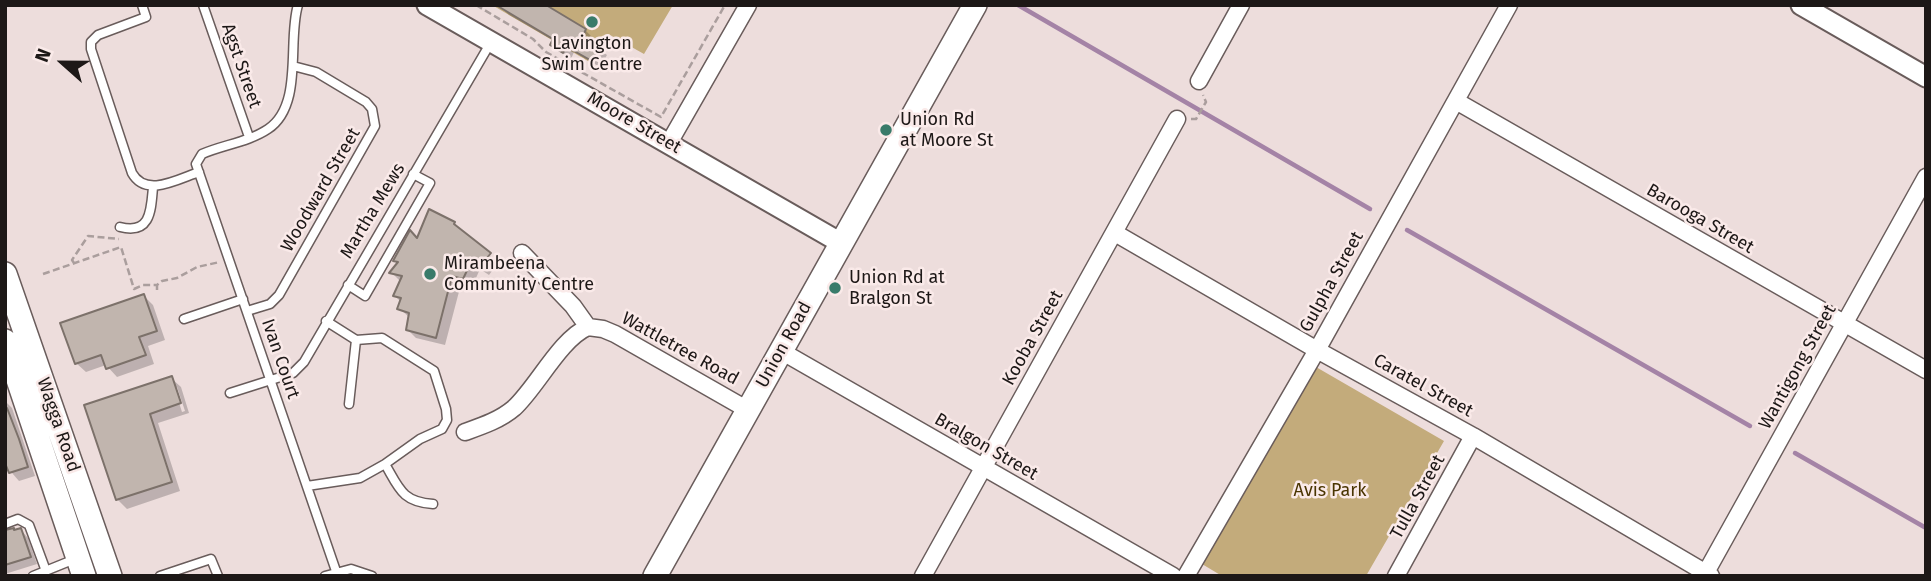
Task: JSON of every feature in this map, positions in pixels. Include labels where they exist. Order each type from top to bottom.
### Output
[{"type":"main road","name":"Union Road","points":[[654,576],[975,5]]},
{"type":"main road","name":"Wagga Road","points":[[5,274],[70,536],[81,567]]},
{"type":"main road","name":"Wagga Road","points":[[5,341],[39,406],[93,528],[110,576]]},
{"type":"main road","points":[[70,536],[93,528]]},
{"type":"street","name":"Moore Street","points":[[427,5],[841,243]]},
{"type":"street","points":[[669,143],[748,5]]},
{"type":"street","points":[[1199,81],[1241,5]]},
{"type":"street","name":"Gulpha Street","points":[[1186,576],[1317,350],[1509,5]]},
{"type":"street","points":[[1801,5],[1926,77]]},
{"type":"street","name":"Barooga Street","points":[[1456,101],[1926,370]]},
{"type":"street","name":"Kooba Street","points":[[923,576],[1177,119]]},
{"type":"street","name":"Wantigong Street","points":[[1707,575],[1926,177]]},
{"type":"street","name":"Caratel Street","points":[[1115,233],[1317,350],[1473,436],[1707,575]]},
{"type":"street","points":[[465,432],[500,418],[514,408],[569,341],[588,327],[573,306],[522,253]]},
{"type":"street","name":"Wattletree Road","points":[[588,327],[615,334],[748,410]]},
{"type":"street","name":"Bralgon Street","points":[[781,351],[1173,576]]},
{"type":"street","name":"Tulla Street","points":[[1396,576],[1473,436]]},
{"type":"lane","points":[[142,5],[146,17],[94,37],[90,49],[132,173],[140,183],[152,187],[199,172]]},
{"type":"lane","name":"Agst Street","points":[[204,5],[249,137]]},
{"type":"lane","points":[[249,137],[266,131],[276,123],[282,112],[291,84],[294,16],[298,5]]},
{"type":"lane","name":"Martha Mews","points":[[230,393],[293,373],[304,362],[491,41]]},
{"type":"lane","name":"Woodward Street","points":[[247,311],[270,304],[279,295],[375,126],[372,109],[366,102],[316,72],[293,66]]},
{"type":"lane","name":"Ivan Court","points":[[249,137],[206,152],[198,157],[196,164],[336,571]]},
{"type":"lane","points":[[348,285],[365,296],[430,183],[413,174]]},
{"type":"lane","points":[[120,228],[132,229],[145,223],[151,209],[152,187]]},
{"type":"lane","points":[[184,319],[243,299]]},
{"type":"lane","points":[[307,486],[360,478],[420,439],[442,429],[447,420],[433,371],[426,364],[382,338],[356,340],[326,321]]},
{"type":"lane","points":[[349,404],[356,340]]},
{"type":"lane","points":[[385,464],[404,495],[418,503],[433,504]]},
{"type":"lane","points":[[5,524],[18,519],[29,525],[46,571]]},
{"type":"lane","points":[[160,576],[211,559],[218,576]]},
{"type":"lane","points":[[33,576],[46,571],[81,567]]},
{"type":"lane","points":[[325,576],[351,569],[372,576]]},
{"type":"path","points":[[476,5],[533,39],[546,52],[661,117],[725,5]]},
{"type":"path","points":[[1198,116],[1205,104]]},
{"type":"path","points":[[43,274],[121,247],[135,289],[143,285],[157,288],[162,281],[177,278],[197,267],[222,261]]},
{"type":"green space","name":"Lavington Swim Centre","points":[[492,5],[673,5],[644,54],[610,35],[593,64]]},
{"type":"green space","name":"Avis Park","points":[[1316,367],[1444,441],[1366,576],[1222,576],[1202,564]]},
{"type":"building","points":[[496,5],[546,5],[586,29],[583,36],[601,46],[592,61],[567,47],[563,53],[550,45],[553,39]]},
{"type":"building","name":"Mirambeena Community Centre","points":[[429,209],[455,222],[454,224],[491,253],[479,268],[471,262],[463,279],[452,276],[436,338],[406,330],[409,313],[397,309],[401,298],[393,296],[402,276],[389,273],[398,262],[393,261],[410,230],[417,238]]},
{"type":"building","points":[[144,294],[157,331],[139,337],[146,355],[106,369],[101,355],[75,364],[60,323]]},
{"type":"building","points":[[172,376],[181,403],[150,414],[172,482],[116,500],[84,405]]},
{"type":"building","points":[[5,408],[28,467],[9,473],[5,463]]},
{"type":"building","points":[[21,528],[31,557],[5,565],[5,530]]},
{"type":"waterway","points":[[1018,5],[1370,209]]},
{"type":"waterway","points":[[1407,230],[1750,426]]},
{"type":"waterway","points":[[1795,453],[1926,528]]},
{"type":"place","name":"Lavington Swim Centre","points":[[592,22]]},
{"type":"place","name":"Union Rd at Moore St","points":[[886,130]]},
{"type":"place","name":"Mirambeena Community Centre","points":[[430,274]]},
{"type":"place","name":"Union Rd at Bralgon St","points":[[835,288]]}]
